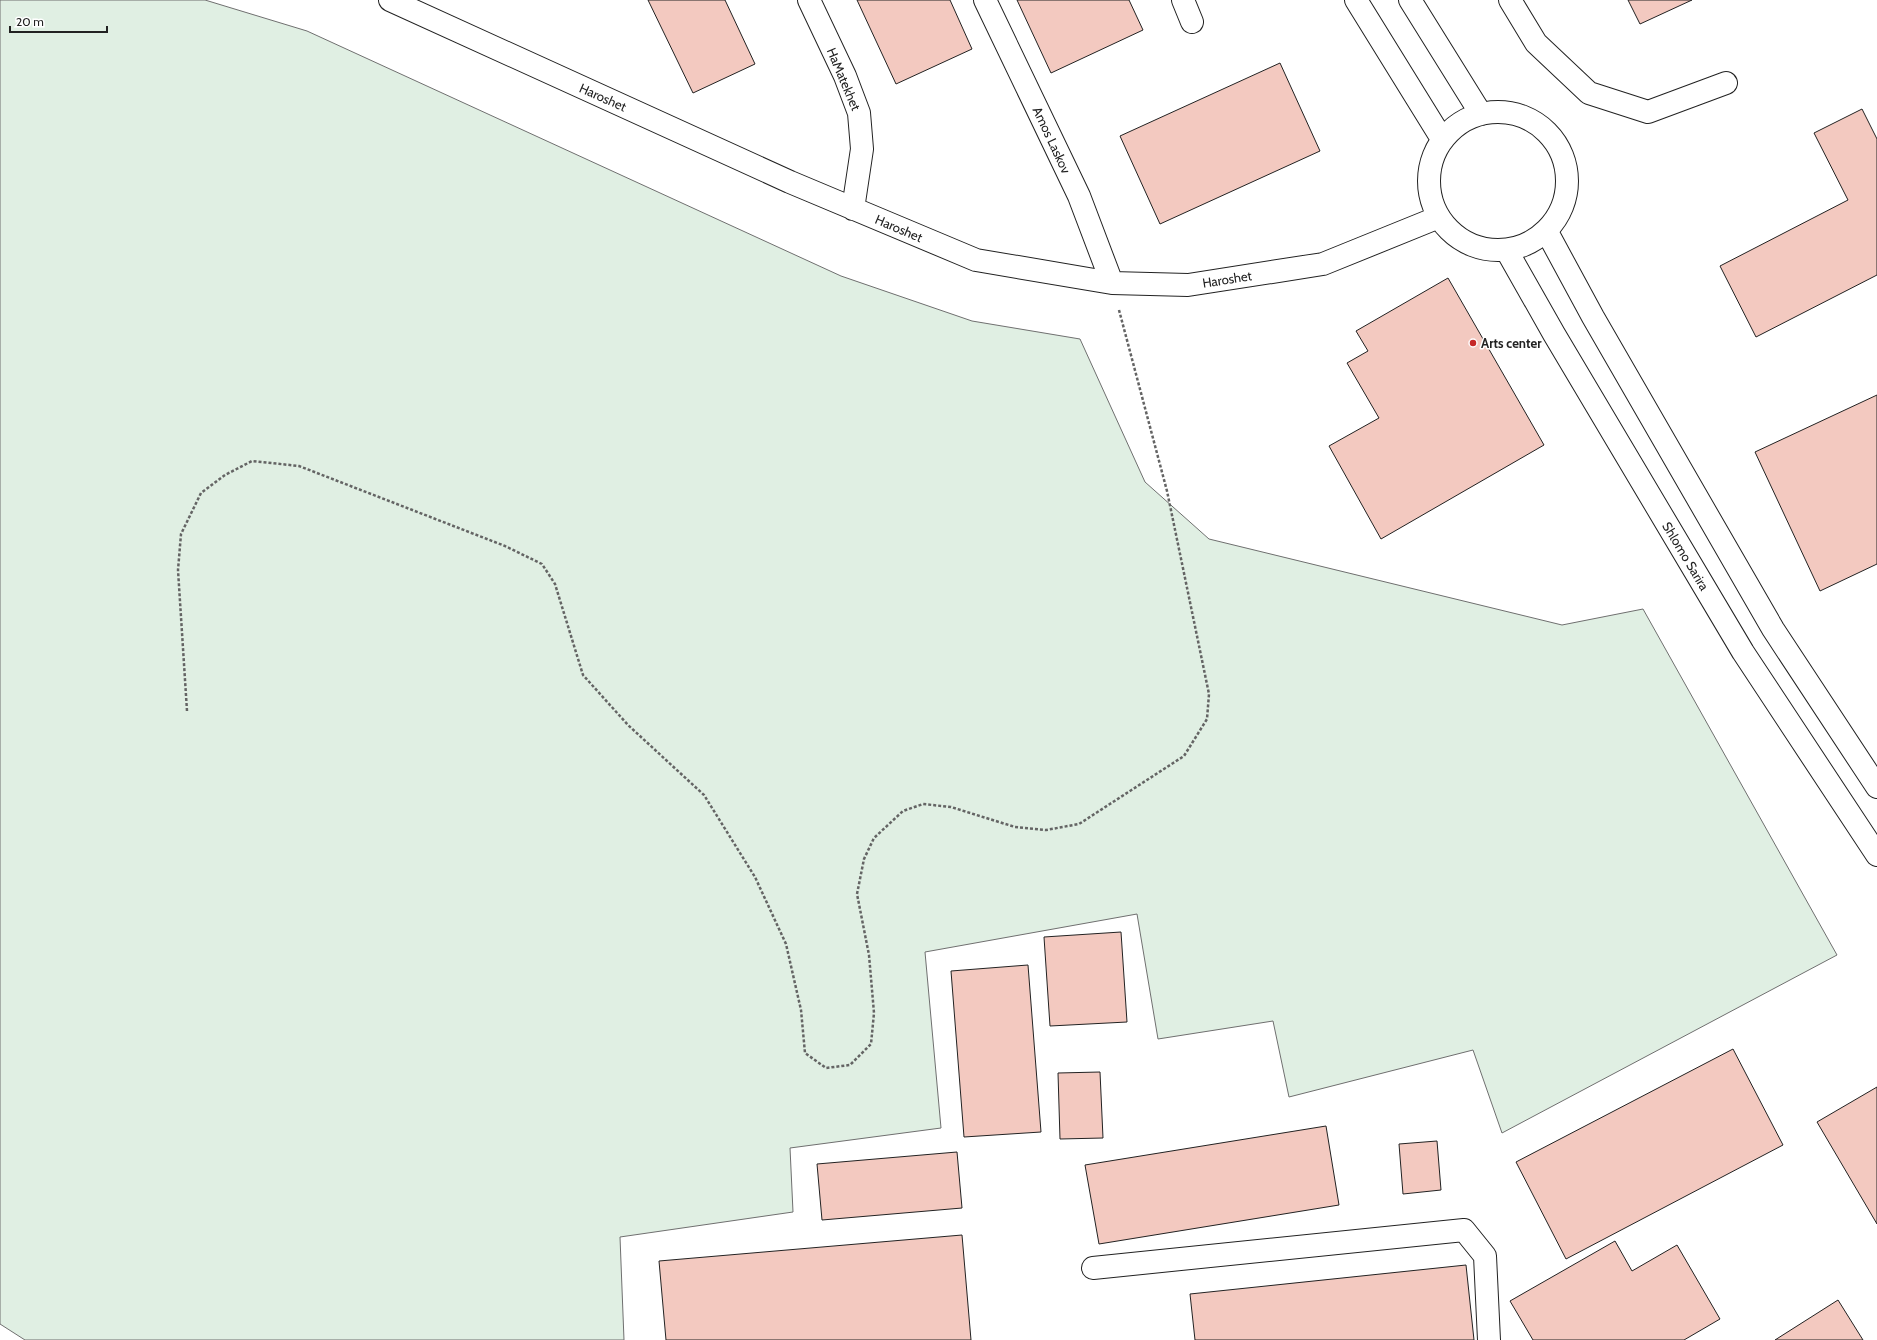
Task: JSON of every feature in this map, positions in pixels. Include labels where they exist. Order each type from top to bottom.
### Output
[{"type":"street","name":"Haroshet","points":[[390,0],[853,209],[976,260],[1112,283],[1188,285],[1323,264],[1439,217]]},
{"type":"street","name":"HaMatekhet","points":[[809,0],[845,76],[860,113],[862,149],[853,209]]},
{"type":"street","name":"Amos Laskov","points":[[985,0],[1079,196],[1112,283]]},
{"type":"street","points":[[1183,0],[1192,22]]},
{"type":"street","points":[[1356,0],[1442,139]]},
{"type":"street","points":[[1410,0],[1480,114]]},
{"type":"street","points":[[1510,0],[1536,43],[1589,93],[1648,112],[1726,83]]},
{"type":"street","points":[[1503,112],[1525,117],[1545,130],[1559,148],[1567,169],[1567,192],[1560,213],[1547,232],[1529,244],[1507,250],[1487,250],[1468,244],[1452,233],[1439,217],[1431,198],[1428,178],[1433,157],[1442,139],[1459,123],[1480,114],[1503,112]]},
{"type":"street","points":[[1547,232],[1593,317],[1773,629],[1877,787]]},
{"type":"street","name":"Shlomo Sarira","points":[[1507,250],[1554,334],[1743,652],[1877,855]]},
{"type":"street","points":[[1093,1268],[1464,1230],[1485,1256],[1489,1340]]},
{"type":"path","points":[[187,711],[178,570],[181,534],[201,493],[224,476],[252,461],[299,466],[505,546],[542,564],[555,584],[584,675],[628,725],[704,795],[755,877],[786,944],[801,1010],[805,1053],[826,1068],[850,1065],[871,1044],[873,1020],[869,955],[857,894],[864,859],[874,838],[902,812],[923,804],[951,807],[1015,828],[1046,830],[1079,824],[1184,756],[1207,719],[1209,694],[1167,491],[1112,283]]},
{"type":"green space","points":[[0,0],[205,0],[307,31],[841,276],[972,321],[1080,339],[1145,482],[1209,539],[1562,625],[1643,609],[1837,955],[1502,1133],[1473,1050],[1289,1097],[1273,1021],[1158,1039],[1137,914],[925,952],[941,1128],[790,1148],[793,1212],[620,1237],[624,1340],[25,1340],[0,1324]]},
{"type":"building","points":[[648,0],[725,0],[755,64],[693,93]]},
{"type":"building","points":[[857,0],[950,0],[972,49],[896,84]]},
{"type":"building","points":[[1017,0],[1129,0],[1143,30],[1051,73]]},
{"type":"building","points":[[1628,0],[1692,0],[1640,24]]},
{"type":"building","points":[[1280,63],[1320,151],[1160,224],[1120,136]]},
{"type":"building","points":[[1862,109],[1877,139],[1877,275],[1756,337],[1720,266],[1848,200],[1814,133]]},
{"type":"building","points":[[1448,278],[1544,445],[1381,539],[1329,446],[1379,418],[1347,363],[1368,351],[1356,331]]},
{"type":"building","points":[[1877,395],[1877,564],[1820,591],[1755,452]]},
{"type":"building","points":[[1121,932],[1127,1022],[1050,1026],[1044,937]]},
{"type":"building","points":[[1028,965],[1041,1132],[964,1137],[951,971]]},
{"type":"building","points":[[1733,1049],[1783,1145],[1566,1259],[1516,1162]]},
{"type":"building","points":[[1100,1072],[1103,1138],[1060,1139],[1058,1073]]},
{"type":"building","points":[[1877,1087],[1877,1224],[1817,1122]]},
{"type":"building","points":[[1326,1126],[1339,1205],[1099,1244],[1085,1165]]},
{"type":"building","points":[[1437,1141],[1441,1190],[1403,1194],[1399,1144]]},
{"type":"building","points":[[957,1152],[962,1208],[822,1220],[817,1164]]},
{"type":"building","points":[[962,1235],[971,1340],[666,1340],[659,1261]]},
{"type":"building","points":[[1615,1241],[1632,1271],[1677,1245],[1720,1319],[1684,1340],[1533,1340],[1510,1301]]},
{"type":"building","points":[[1466,1265],[1474,1340],[1195,1340],[1190,1294]]},
{"type":"building","points":[[1838,1300],[1863,1340],[1775,1340]]},
{"type":"place","name":"Arts center","points":[[1473,343]]}]
